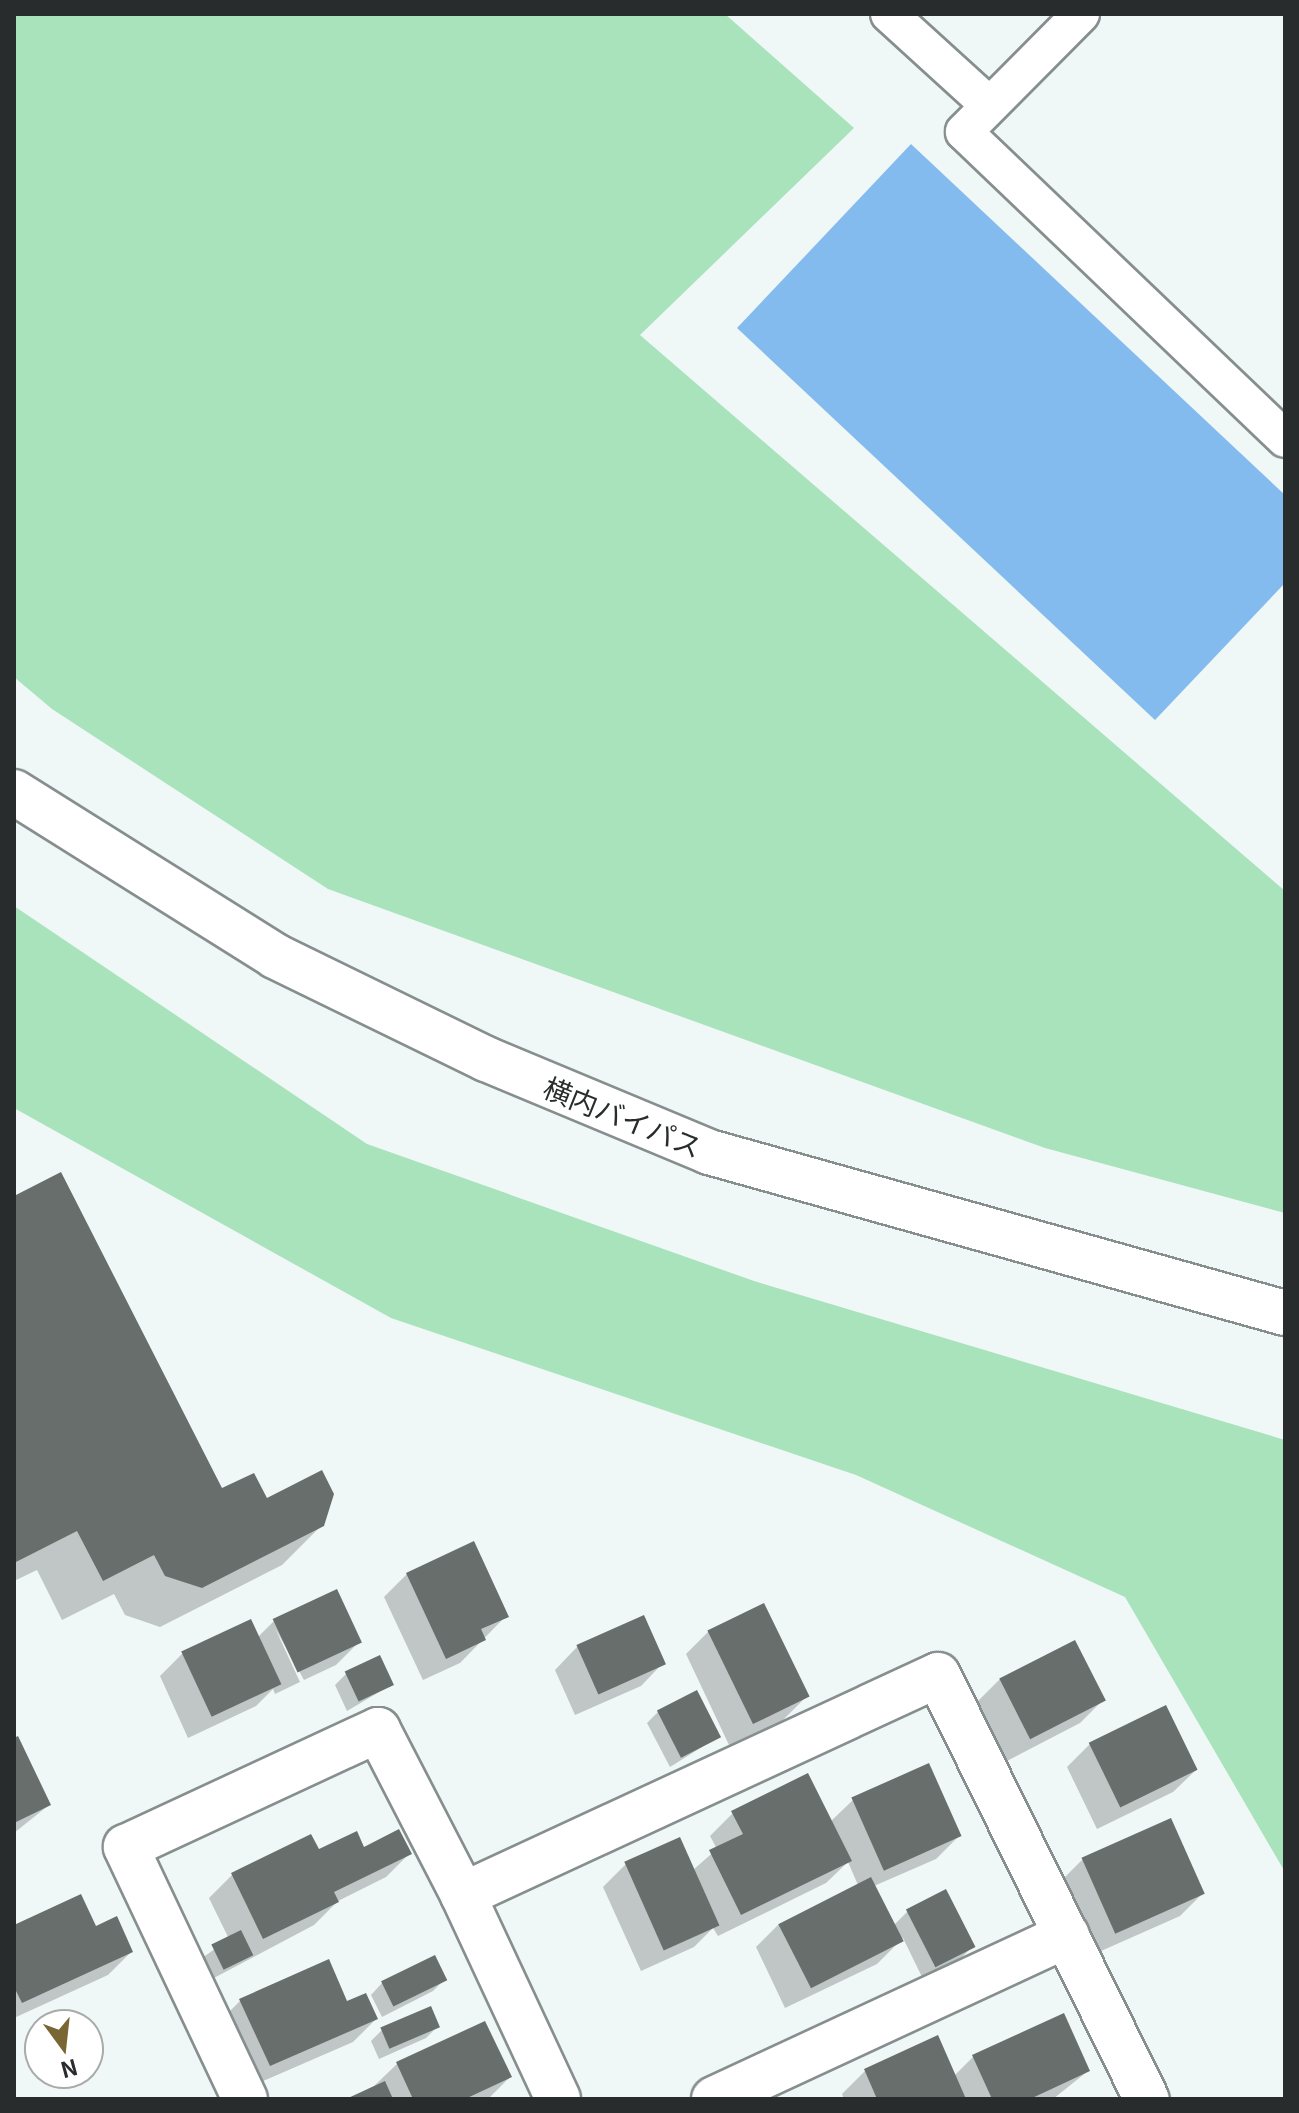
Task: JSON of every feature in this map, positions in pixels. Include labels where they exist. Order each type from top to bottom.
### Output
[{"type":"main road","name":"横内バイパス","points":[[14,792],[275,956],[486,1059],[709,1152],[1285,1313]]},
{"type":"main road","points":[[463,1895],[938,1675],[1147,2099]]},
{"type":"main road","points":[[245,2099],[126,1847],[378,1730],[463,1895],[558,2099]]},
{"type":"main road","points":[[714,2099],[1067,1935]]},
{"type":"lane","points":[[889,14],[989,105]]},
{"type":"lane","points":[[1081,14],[964,132],[1285,439]]},
{"type":"green space","points":[[14,14],[725,14],[854,128],[640,335],[1285,891],[1285,1213],[1045,1148],[328,889],[52,709],[14,677]]},
{"type":"green space","points":[[14,906],[367,1144],[754,1281],[1285,1440],[1285,1872],[1125,1597],[856,1475],[391,1318],[14,1108]]},
{"type":"water","points":[[911,144],[1285,495],[1285,583],[1155,720],[737,328]]},
{"type":"building","points":[[61,1172],[222,1488],[254,1473],[267,1498],[322,1470],[334,1494],[324,1526],[202,1588],[165,1576],[154,1555],[103,1581],[77,1531],[14,1563],[14,1196]]},
{"type":"building","points":[[474,1541],[509,1617],[481,1629],[486,1640],[446,1659],[406,1573]]},
{"type":"building","points":[[337,1589],[362,1642],[298,1672],[273,1619]]},
{"type":"building","points":[[764,1603],[810,1696],[753,1724],[707,1631]]},
{"type":"building","points":[[644,1615],[666,1664],[598,1694],[576,1645]]},
{"type":"building","points":[[251,1619],[281,1684],[212,1717],[181,1652]]},
{"type":"building","points":[[1075,1640],[1106,1701],[1030,1739],[999,1679]]},
{"type":"building","points":[[380,1655],[394,1685],[359,1701],[345,1671]]},
{"type":"building","points":[[697,1690],[721,1737],[681,1758],[657,1710]]},
{"type":"building","points":[[1166,1705],[1198,1770],[1120,1807],[1089,1743]]},
{"type":"building","points":[[18,1736],[51,1805],[14,1823],[14,1738]]},
{"type":"building","points":[[929,1763],[962,1836],[884,1871],[851,1798]]},
{"type":"building","points":[[808,1773],[852,1861],[741,1915],[709,1850],[743,1834],[731,1811]]},
{"type":"building","points":[[1171,1818],[1205,1894],[1115,1934],[1081,1858]]},
{"type":"building","points":[[399,1829],[412,1854],[334,1892],[339,1902],[263,1939],[231,1873],[311,1834],[319,1849],[357,1831],[364,1847]]},
{"type":"building","points":[[680,1837],[719,1926],[664,1950],[624,1862]]},
{"type":"building","points":[[871,1877],[904,1941],[811,1988],[778,1924]]},
{"type":"building","points":[[946,1889],[976,1947],[935,1967],[906,1909]]},
{"type":"building","points":[[81,1894],[96,1926],[117,1916],[133,1952],[22,2003],[14,1987],[14,1925]]},
{"type":"building","points":[[241,1930],[253,1955],[224,1970],[211,1944]]},
{"type":"building","points":[[435,1955],[447,1980],[393,2006],[381,1981]]},
{"type":"building","points":[[329,1959],[347,2001],[366,1993],[378,2019],[270,2066],[239,1999]]},
{"type":"building","points":[[431,2006],[440,2027],[389,2049],[380,2027]]},
{"type":"building","points":[[1064,2013],[1090,2071],[1030,2099],[992,2099],[972,2055]]},
{"type":"building","points":[[485,2021],[512,2077],[465,2099],[413,2099],[396,2062]]},
{"type":"building","points":[[938,2035],[966,2099],[877,2099],[864,2069]]},
{"type":"building","points":[[385,2081],[393,2099],[346,2099]]}]
